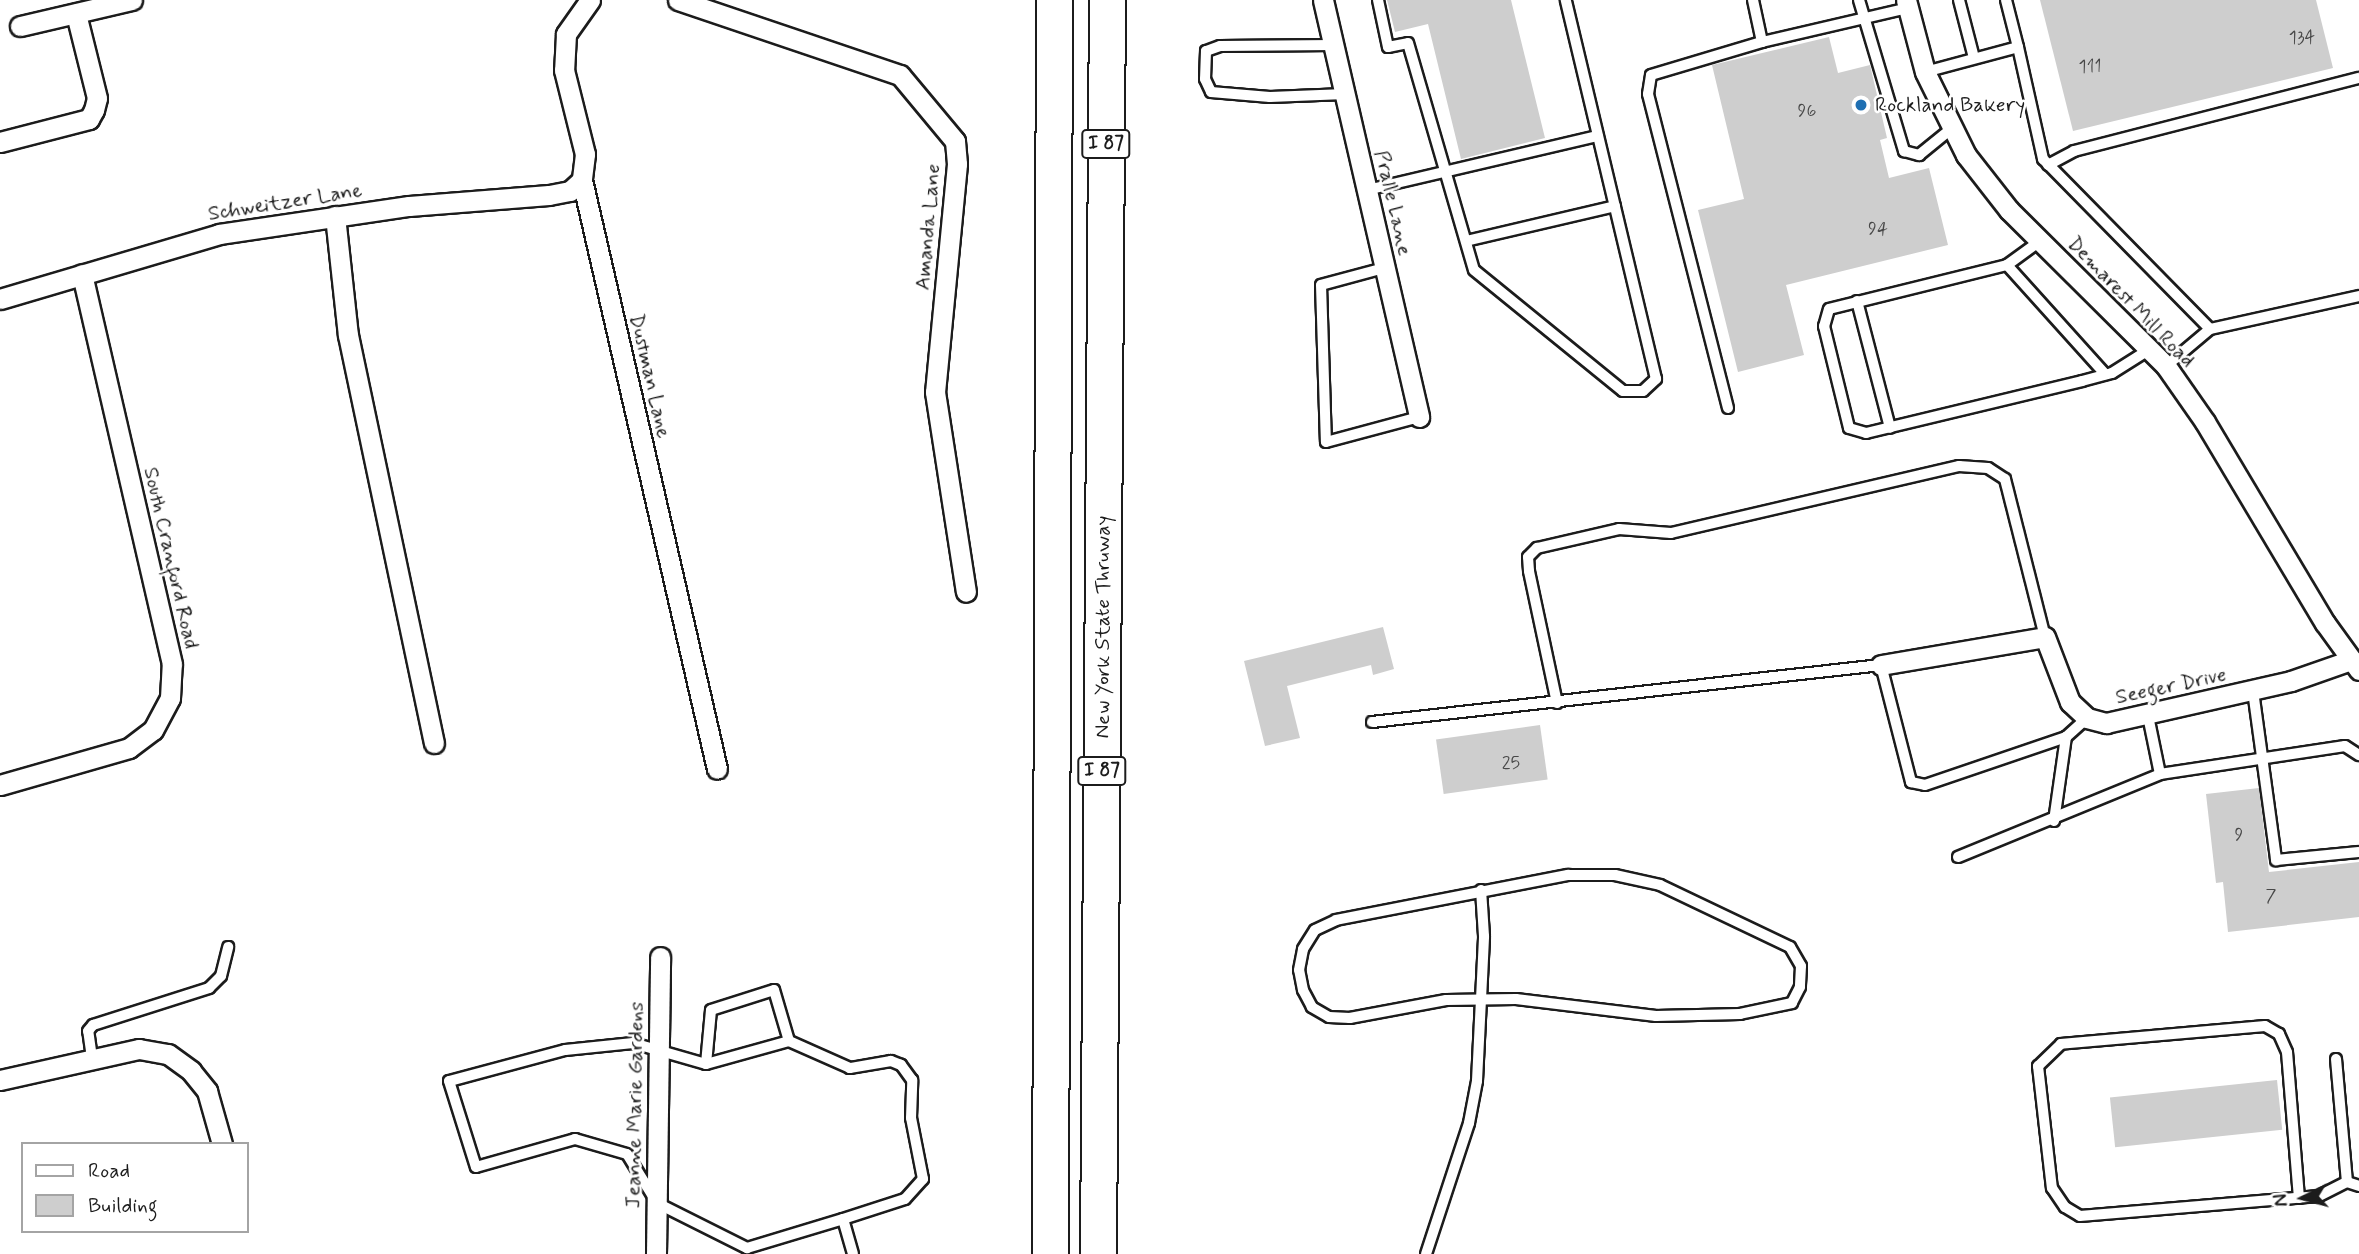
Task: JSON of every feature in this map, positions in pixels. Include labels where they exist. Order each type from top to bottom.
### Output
[{"type":"highway","name":"I 87","points":[[1051,1254],[1054,0]]},
{"type":"highway","name":"New York State Thruway","points":[[1098,1254],[1108,0]]},
{"type":"street","points":[[20,26],[132,0]]},
{"type":"street","name":"Dustman Lane","points":[[590,0],[566,34],[564,70],[585,154],[582,180],[717,769]]},
{"type":"street","name":"Amanda Lane","points":[[678,0],[900,75],[956,141],[957,164],[935,392],[941,451],[966,592]]},
{"type":"street","name":"Pralle Lane","points":[[1323,0],[1419,417]]},
{"type":"street","name":"Demarest Mill Road","points":[[1907,4],[1926,72],[1951,129],[1986,183],[2165,366],[2205,422],[2355,665]]},
{"type":"street","points":[[0,142],[89,118],[94,110],[97,98],[76,14]]},
{"type":"street","name":"Schweitzer Lane","points":[[0,299],[219,234],[335,216],[549,195],[570,191],[582,180]]},
{"type":"street","points":[[335,216],[348,335],[434,743]]},
{"type":"street","name":"South Cranford Road","points":[[0,785],[129,748],[153,730],[170,698],[172,664],[82,274]]},
{"type":"street","points":[[1881,665],[2045,637],[2070,702],[2087,718]]},
{"type":"street","name":"Seeger Drive","points":[[2087,718],[2106,723],[2148,716],[2355,665]]},
{"type":"street","name":"Jeanne Marie Gardens","points":[[656,1254],[660,957]]},
{"type":"street","points":[[0,1080],[139,1049],[168,1054],[191,1071],[207,1091],[221,1142]]},
{"type":"lane","points":[[1378,0],[1388,47],[1408,43],[1474,270],[1623,391],[1643,391],[1656,379],[1566,0]]},
{"type":"lane","points":[[1753,0],[1762,42]]},
{"type":"lane","points":[[1859,0],[1904,151],[1919,155],[1951,129]]},
{"type":"lane","points":[[1959,0],[1975,58]]},
{"type":"lane","points":[[2006,0],[2043,159],[2210,329]]},
{"type":"lane","points":[[1728,408],[1648,83],[1661,70],[1762,42],[1864,19],[1907,4]]},
{"type":"lane","points":[[1334,45],[1220,46],[1206,51],[1205,79],[1211,92],[1270,97],[1345,94]]},
{"type":"lane","points":[[1926,72],[2018,47]]},
{"type":"lane","points":[[2048,164],[2074,151],[2359,78]]},
{"type":"lane","points":[[1367,190],[1598,136]]},
{"type":"lane","points":[[1466,241],[1615,206]]},
{"type":"lane","points":[[2040,241],[2007,265],[1857,300],[1824,315],[1849,428],[1866,433],[1890,428],[2105,374],[2150,349]]},
{"type":"lane","points":[[2007,265],[2105,374]]},
{"type":"lane","points":[[1384,268],[1321,285],[1326,442],[1419,417]]},
{"type":"lane","points":[[2165,366],[2210,329],[2359,296]]},
{"type":"lane","points":[[1857,300],[1890,428]]},
{"type":"lane","points":[[1557,702],[1529,571],[1528,557],[1537,548],[1619,529],[1671,533],[1959,466],[1988,468],[2004,479],[2045,637]]},
{"type":"lane","points":[[1372,722],[1881,665],[1912,782],[1925,785],[2066,737],[2087,718]]},
{"type":"lane","points":[[2253,691],[2266,758],[2276,860],[2359,852]]},
{"type":"lane","points":[[2148,716],[2160,774]]},
{"type":"lane","points":[[2054,821],[2066,737]]},
{"type":"lane","points":[[1958,858],[2054,821],[2160,774],[2345,746],[2359,755]]},
{"type":"lane","points":[[1569,875],[1615,875],[1660,885],[1790,947],[1801,966],[1800,987],[1792,1003],[1740,1014],[1656,1016],[1516,999],[1481,999],[1329,1017],[1312,1007],[1299,970],[1303,949],[1315,930],[1325,925],[1481,890],[1569,875]]},
{"type":"lane","points":[[1426,1254],[1469,1123],[1480,1054],[1481,890]]},
{"type":"lane","points":[[92,1058],[88,1031],[93,1025],[209,988],[221,976],[228,947]]},
{"type":"lane","points":[[706,1064],[711,1010],[774,990],[789,1041]]},
{"type":"lane","points":[[2299,1198],[2287,1052],[2279,1034],[2265,1026],[2061,1044],[2038,1066],[2052,1188],[2065,1207],[2080,1216],[2299,1198],[2319,1196],[2347,1182],[2359,1186]]},
{"type":"lane","points":[[789,1041],[850,1068],[891,1061],[901,1065],[912,1080],[911,1118],[924,1170],[920,1187],[905,1199],[848,1213],[843,1219],[760,1249],[747,1248],[656,1203],[627,1154],[575,1139],[476,1167],[449,1081],[565,1050],[633,1043],[706,1064],[789,1041]]},
{"type":"lane","points":[[2336,1059],[2347,1182]]},
{"type":"lane","points":[[843,1219],[853,1254]]},
{"type":"building","points":[[1387,0],[1511,0],[1545,138],[1461,159],[1428,24],[1395,32]]},
{"type":"building","points":[[2040,0],[2316,0],[2333,68],[2073,131]]},
{"type":"building","points":[[1829,37],[1838,73],[1870,65],[1887,138],[1880,140],[1889,178],[1929,168],[1948,245],[1786,285],[1804,355],[1738,372],[1698,210],[1744,199],[1712,65]]},
{"type":"building","points":[[1383,627],[1394,669],[1373,675],[1371,665],[1287,686],[1300,738],[1265,746],[1244,661]]},
{"type":"building","points":[[1540,725],[1548,779],[1444,794],[1436,740]]},
{"type":"building","points":[[2259,788],[2269,872],[2359,862],[2359,917],[2228,932],[2223,882],[2216,883],[2206,794]]},
{"type":"building","points":[[2277,1080],[2282,1130],[2115,1147],[2110,1098]]},
{"type":"place","name":"Rockland Bakery","points":[[1861,105]]}]
